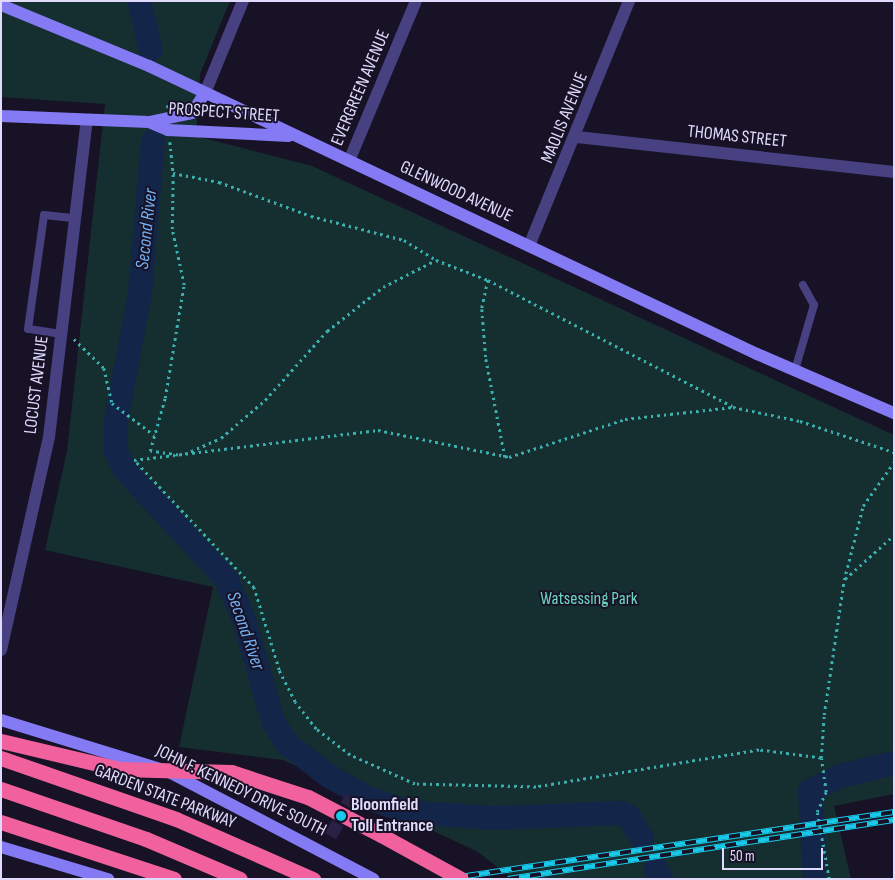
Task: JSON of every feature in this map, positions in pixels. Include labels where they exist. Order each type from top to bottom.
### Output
[{"type":"highway","points":[[1,741],[119,769],[216,770],[265,780],[308,797],[461,879]]},
{"type":"highway","name":"GARDEN STATE PARKWAY","points":[[1,758],[176,819],[311,878]]},
{"type":"highway","points":[[1,789],[130,833],[240,879]]},
{"type":"highway","points":[[1,822],[174,879]]},
{"type":"street","points":[[205,93],[243,1]]},
{"type":"street","name":"EVERGREEN AVENUE","points":[[349,161],[416,1]]},
{"type":"street","name":"MAOLIS AVENUE","points":[[529,246],[577,137],[630,1]]},
{"type":"street","name":"GLENWOOD AVENUE","points":[[1,5],[205,93],[795,370],[894,413]]},
{"type":"street","name":"PROSPECT STREET","points":[[1,116],[149,122],[192,113],[205,93]]},
{"type":"street","name":"LOCUST AVENUE","points":[[1,650],[46,450],[87,120]]},
{"type":"street","name":"PROSPECT STREET","points":[[149,122],[168,130],[296,136]]},
{"type":"street","name":"THOMAS STREET","points":[[577,137],[894,172]]},
{"type":"street","name":"JOHN F. KENNEDY DRIVE SOUTH","points":[[1,720],[167,771],[374,879]]},
{"type":"street","points":[[1,847],[108,879]]},
{"type":"lane","points":[[62,330],[28,329],[44,215],[75,218]]},
{"type":"lane","points":[[795,370],[814,305],[803,285]]},
{"type":"path","points":[[436,260],[376,293],[327,331],[266,400],[221,438],[182,456],[150,451],[184,285],[172,229],[173,173],[219,182],[311,216],[404,240],[436,260],[488,280],[733,407],[800,421],[894,452]]},
{"type":"path","points":[[488,280],[482,310],[486,359],[506,457]]},
{"type":"path","points":[[62,330],[104,368],[112,403],[154,435]]},
{"type":"path","points":[[733,407],[625,419],[578,437],[506,457],[378,430],[182,456],[134,460],[254,588],[279,670],[295,702],[316,729],[350,755],[415,784],[536,787],[759,750],[822,758]]},
{"type":"path","points":[[829,879],[817,817],[826,788],[822,758],[844,580],[863,506],[894,462]]},
{"type":"path","points":[[844,580],[894,535]]},
{"type":"green space","name":"Watsessing Park","points":[[1,1],[230,1],[200,74],[196,136],[312,166],[894,435],[894,794],[834,806],[851,879],[513,879],[478,852],[283,760],[179,747],[213,587],[45,550],[67,451],[105,104],[1,97]]},
{"type":"building","points":[[346,793],[357,799],[352,809],[341,803]]},
{"type":"building","points":[[332,820],[343,826],[336,839],[325,833]]},
{"type":"waterway","name":"Second River","points":[[139,1],[151,50]]},
{"type":"waterway","name":"Second River","points":[[153,141],[140,292],[116,422],[116,451],[125,470],[226,579],[243,617],[274,723],[287,744],[329,776],[368,798],[408,812],[493,818],[620,813],[629,817],[642,839]]},
{"type":"waterway","points":[[815,879],[810,791],[840,776],[894,763]]},
{"type":"waterway","name":"Second River","points":[[656,869],[661,879]]},
{"type":"railway","points":[[446,879],[894,812]]},
{"type":"railway","points":[[508,879],[894,820]]},
{"type":"place","name":"Bloomfield Toll Entrance","points":[[341,816]]}]
